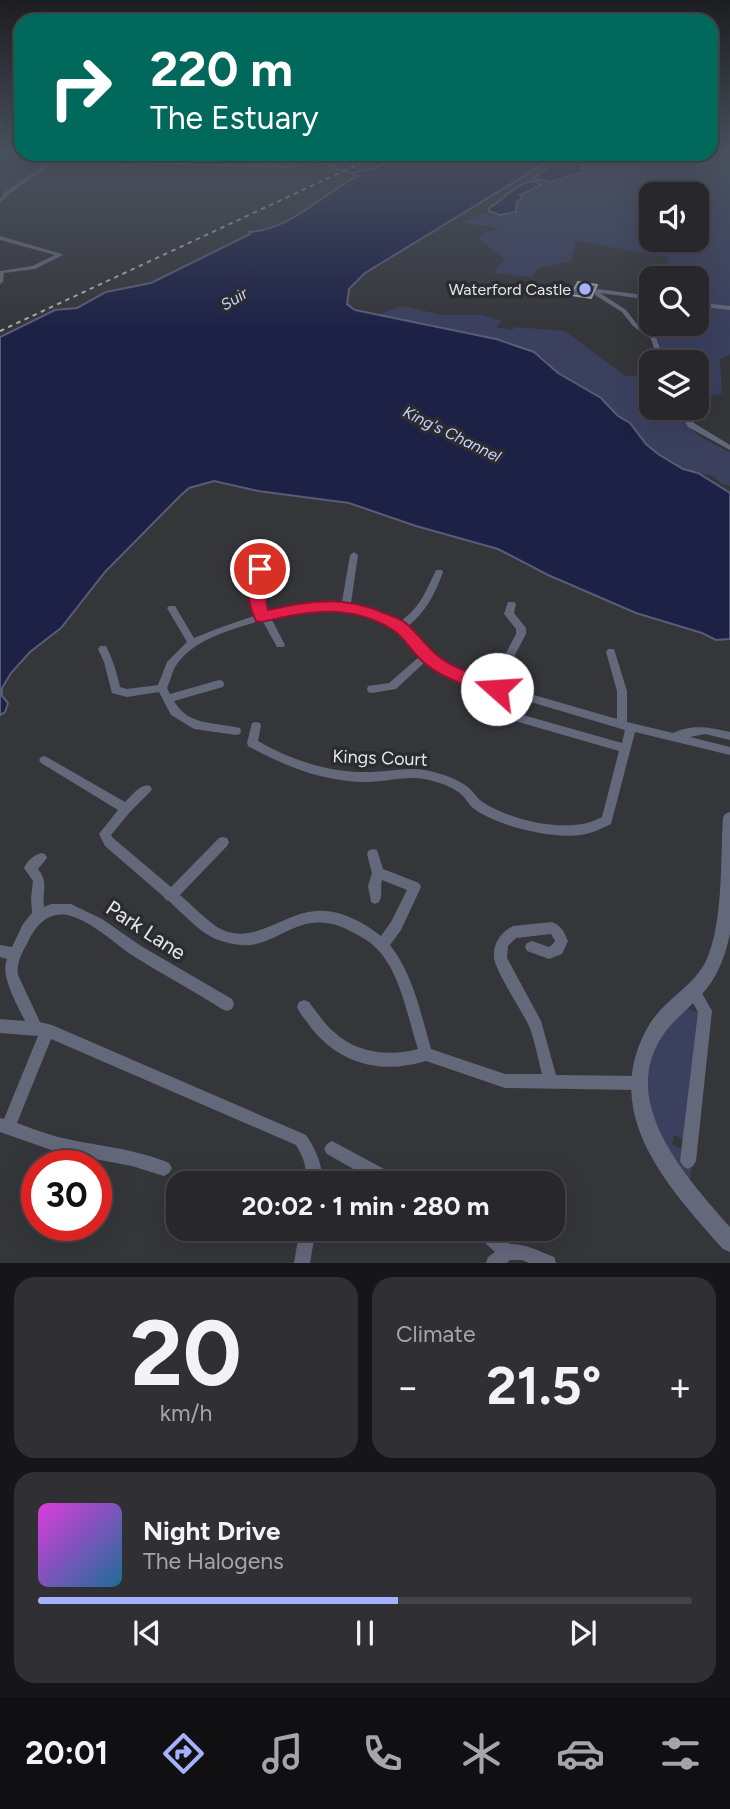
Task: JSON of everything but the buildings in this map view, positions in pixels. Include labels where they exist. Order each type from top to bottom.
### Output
[{"type":"street","points":[[0,238],[60,255],[33,268],[1,272],[0,282]]},
{"type":"street","points":[[639,296],[598,291],[597,294],[624,311],[639,329]]},
{"type":"street","points":[[709,306],[730,308]]},
{"type":"street","points":[[687,420],[691,425],[730,448]]},
{"type":"street","points":[[346,606],[354,555]]},
{"type":"street","points":[[260,569],[255,586],[263,617],[281,645]]},
{"type":"street","points":[[401,626],[420,613],[427,603],[439,572]]},
{"type":"street","points":[[497,689],[503,668],[521,634],[521,628],[509,614],[511,604]]},
{"type":"street","points":[[162,688],[171,665],[192,643],[222,630],[300,607],[346,606],[401,626],[426,656],[446,670],[497,689],[626,726],[730,751]]},
{"type":"street","points":[[172,608],[192,643]]},
{"type":"street","points":[[103,649],[116,690],[127,693],[162,688]]},
{"type":"street","points":[[611,652],[622,691],[626,726]]},
{"type":"street","points":[[372,689],[391,686],[426,656]]},
{"type":"street","points":[[169,698],[219,684]]},
{"type":"street","points":[[162,688],[175,712],[198,726],[236,731]]},
{"type":"street","points":[[491,710],[625,748]]},
{"type":"street","name":"Kings Court","points":[[256,726],[252,743],[300,767],[321,773],[370,777],[423,774],[447,781],[466,793],[477,806],[500,817],[579,832],[598,827],[607,820],[625,748],[626,726]]},
{"type":"street","points":[[673,736],[705,730],[730,736]]},
{"type":"street","points":[[45,760],[126,809]]},
{"type":"street","points":[[146,789],[105,834],[109,842],[214,932],[235,940],[258,940],[291,923],[323,916],[345,922],[382,944],[395,967],[426,1054]]},
{"type":"street","points":[[730,818],[718,951],[708,974],[666,1017],[651,1038],[642,1060],[638,1083],[643,1117],[661,1155],[730,1242]]},
{"type":"street","points":[[170,896],[223,842]]},
{"type":"street","points":[[373,854],[377,873],[375,898]]},
{"type":"street","points":[[41,858],[30,868],[39,880],[39,915],[9,966],[10,975],[41,1029]]},
{"type":"street","points":[[377,873],[415,887],[396,926],[382,944]]},
{"type":"street","name":"Park Lane","points":[[39,915],[61,908],[80,913],[135,950],[227,1004]]},
{"type":"street","points":[[531,947],[549,953],[556,950],[562,941],[557,931],[552,928],[513,932],[502,943],[500,959],[536,1026],[551,1082]]},
{"type":"street","points":[[0,951],[15,954]]},
{"type":"street","points":[[688,1161],[705,1011],[693,991]]},
{"type":"street","points":[[304,1007],[329,1037],[359,1055],[388,1060],[413,1059],[426,1054],[505,1081],[638,1083]]},
{"type":"street","points":[[0,1026],[41,1029],[301,1140],[310,1153],[314,1171]]},
{"type":"street","points":[[41,1029],[4,1125],[57,1144],[132,1158],[164,1168]]},
{"type":"street","points":[[332,1149],[371,1171]]},
{"type":"street","points":[[303,1263],[306,1241]]},
{"type":"street","points":[[490,1241],[500,1257],[522,1252],[548,1263]]},
{"type":"shaded area","points":[[516,211],[639,211],[639,252],[576,241],[572,261],[538,268],[532,277],[494,273],[504,259],[479,239],[484,233],[501,229],[462,222],[490,212],[500,215]]},
{"type":"shaded area","points":[[709,211],[730,211],[730,354],[720,359],[722,394],[709,395],[709,350],[661,350],[656,336],[709,336],[709,266],[666,266],[668,257],[639,252],[709,252]]},
{"type":"shaded area","points":[[403,306],[443,315],[483,315],[502,321],[496,327],[512,330],[515,327],[565,331],[625,376],[639,375],[639,420],[682,420],[697,434],[730,452],[730,486],[722,484],[713,476],[683,469],[658,454],[646,444],[630,423],[618,416],[601,398],[558,373],[543,357],[496,339],[377,315]]},
{"type":"shaded area","points":[[687,1009],[699,1012],[684,1139],[674,1135],[672,1144],[684,1151],[690,1160],[690,1183],[659,1132],[647,1098],[650,1060],[658,1040],[674,1019]]},
{"type":"water","points":[[304,211],[467,211],[365,273],[349,289],[347,304],[355,310],[496,339],[534,352],[558,373],[601,398],[618,416],[630,423],[646,444],[658,454],[683,469],[698,473],[730,493],[730,639],[716,640],[702,633],[636,613],[548,575],[498,549],[416,526],[349,503],[258,491],[214,481],[189,488],[180,496],[105,572],[61,628],[30,652],[11,673],[2,688],[2,696],[8,703],[5,712],[0,715],[0,337],[55,310],[77,308],[106,292],[151,283],[250,234],[249,232],[264,230]]},
{"type":"water","points":[[489,211],[516,211],[500,215]]},
{"type":"railway","points":[[0,331],[258,211]]},
{"type":"place","name":"Waterford Castle","points":[[585,289]]},
{"type":"route","points":[[260,569],[255,586],[262,617],[300,607],[346,606],[366,611],[401,626],[426,656],[446,670],[497,689]]},
{"type":"water label","name":"Suir","points":[[234,299]]},
{"type":"water label","name":"King's Channel","points":[[452,434]]}]
